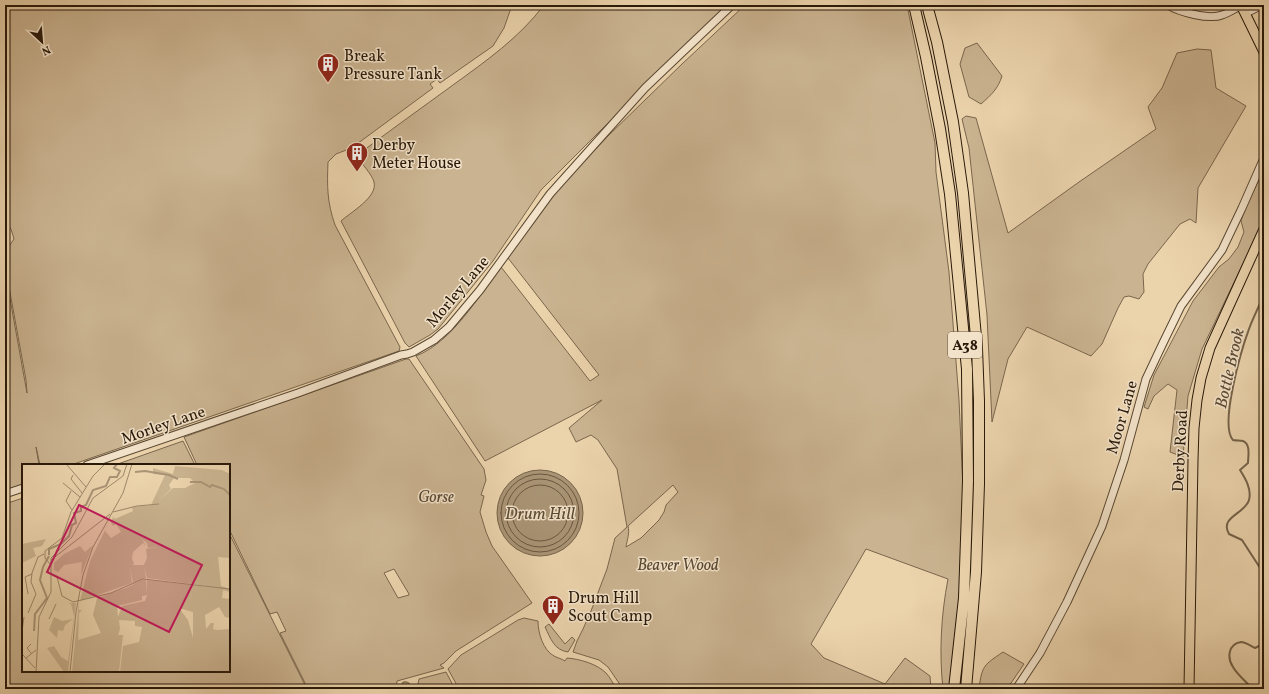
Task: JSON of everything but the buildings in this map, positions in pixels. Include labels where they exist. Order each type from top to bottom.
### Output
[{"type":"highway","name":"A38","points":[[914,5],[940,129],[950,194],[967,369],[968,480],[964,598],[954,689]]},
{"type":"highway","name":"A38","points":[[927,5],[937,42],[953,122],[963,194],[977,348],[979,401],[977,558],[966,689]]},
{"type":"main road","points":[[1243,8],[1264,52]]},
{"type":"main road","name":"Derby Road","points":[[1189,689],[1192,460],[1197,400],[1201,378],[1210,348],[1264,229]]},
{"type":"street","name":"Morley Lane","points":[[91,464],[407,354],[434,340],[449,327],[480,290],[550,194],[645,88],[732,5]]},
{"type":"street","points":[[1168,5],[1195,14],[1210,17],[1222,16],[1243,8],[1262,5]]},
{"type":"street","name":"Moor Lane","points":[[1016,689],[1040,652],[1067,602],[1102,526],[1124,460],[1146,379],[1163,342],[1181,306],[1222,250],[1264,158]]},
{"type":"street","points":[[5,494],[22,488]]},
{"type":"green space","points":[[5,5],[512,5],[504,28],[493,46],[440,83],[437,79],[430,84],[433,88],[361,141],[349,149],[336,154],[328,162],[328,194],[330,209],[335,225],[400,347],[399,351],[74,464],[40,464],[36,447],[39,464],[22,464],[22,486],[5,492],[5,271],[27,393],[26,380],[5,265],[5,252],[14,239],[11,229],[5,223]]},
{"type":"green space","points":[[544,5],[726,5],[541,190],[493,261],[438,329],[409,347],[405,343],[341,221],[368,199],[374,188],[374,182],[371,176],[356,156],[502,48],[524,28]]},
{"type":"green space","name":"Beaver Wood","points":[[745,5],[907,5],[935,143],[936,172],[949,272],[959,400],[963,488],[961,583],[951,689],[943,689],[941,662],[942,620],[948,579],[866,549],[811,644],[824,658],[885,684],[905,658],[930,676],[931,689],[623,689],[608,667],[599,660],[573,652],[607,569],[615,538],[627,527],[617,469],[598,440],[591,435],[576,442],[569,428],[602,400],[485,461],[416,356],[429,349],[453,330],[501,267],[590,381],[599,375],[508,258],[546,202],[608,136]],"holes":[[[673,485],[678,492],[666,505],[659,520],[641,538],[626,547],[629,534],[628,526]]]},
{"type":"green space","points":[[977,43],[1002,76],[991,95],[981,104],[969,97],[960,64],[965,48]]},
{"type":"green space","points":[[1197,49],[1211,50],[1216,88],[1246,106],[1198,188],[1196,223],[1190,219],[1180,224],[1148,264],[1143,274],[1144,292],[1139,299],[1129,296],[1124,297],[1102,344],[1091,356],[1027,327],[1008,359],[992,422],[987,315],[969,148],[962,119],[966,116],[976,118],[1008,233],[1156,129],[1148,107],[1162,88],[1177,53]]},
{"type":"green space","points":[[1264,169],[1264,220],[1202,349],[1188,396],[1183,457],[1170,452],[1177,390],[1168,384],[1154,396],[1148,409],[1144,407],[1154,375],[1193,301],[1219,267],[1229,259],[1238,247],[1244,232],[1241,221],[1244,211]]},
{"type":"green space","name":"Gorse","points":[[409,359],[484,469],[486,480],[481,495],[484,496],[480,512],[486,532],[492,546],[532,603],[456,651],[440,665],[444,668],[397,681],[396,689],[308,689],[280,633],[286,631],[277,612],[270,614],[230,531],[230,464],[197,464],[184,437]],"holes":[[[394,569],[409,595],[398,598],[384,573]]]},
{"type":"green space","points":[[183,441],[194,464],[118,464]]},
{"type":"green space","points":[[22,498],[22,672],[230,672],[230,535],[307,689],[5,689],[5,504]]},
{"type":"green space","points":[[524,618],[538,621],[542,641],[550,653],[565,661],[567,658],[588,662],[598,667],[607,675],[617,689],[459,689],[448,669],[461,655],[518,620]]},
{"type":"green space","points":[[549,624],[565,644],[572,637],[575,640],[568,652],[559,649],[551,640],[545,627]]},
{"type":"green space","points":[[1003,652],[1024,664],[1007,689],[979,689],[981,675],[985,666]]},
{"type":"green space","points":[[446,672],[455,689],[417,689],[419,679]]},
{"type":"water","name":"Drum Hill","points":[[532,470],[548,470],[557,473],[571,482],[580,496],[583,505],[583,521],[580,530],[571,544],[557,553],[548,556],[532,556],[516,549],[509,544],[504,537],[497,521],[497,505],[504,489],[509,482],[516,477]]},
{"type":"water","points":[[403,682],[409,683],[411,689],[401,689]]},
{"type":"waterway","name":"Bottle Brook","points":[[1264,295],[1246,339],[1237,369],[1230,403],[1229,432],[1233,440],[1243,441],[1246,443],[1248,448],[1248,463],[1240,470],[1248,484],[1250,496],[1247,505],[1227,523],[1229,534],[1242,540],[1264,574]]},
{"type":"waterway","name":"Bottle Brook","points":[[1248,689],[1250,686],[1236,672],[1231,663],[1229,656],[1231,648],[1233,645],[1241,642],[1255,648],[1264,642]]},
{"type":"place","name":"Break Pressure Tank","points":[[328,84]]},
{"type":"place","name":"Derby Meter House","points":[[357,172]]},
{"type":"place","name":"Drum Hill Scout Camp","points":[[553,626]]}]
